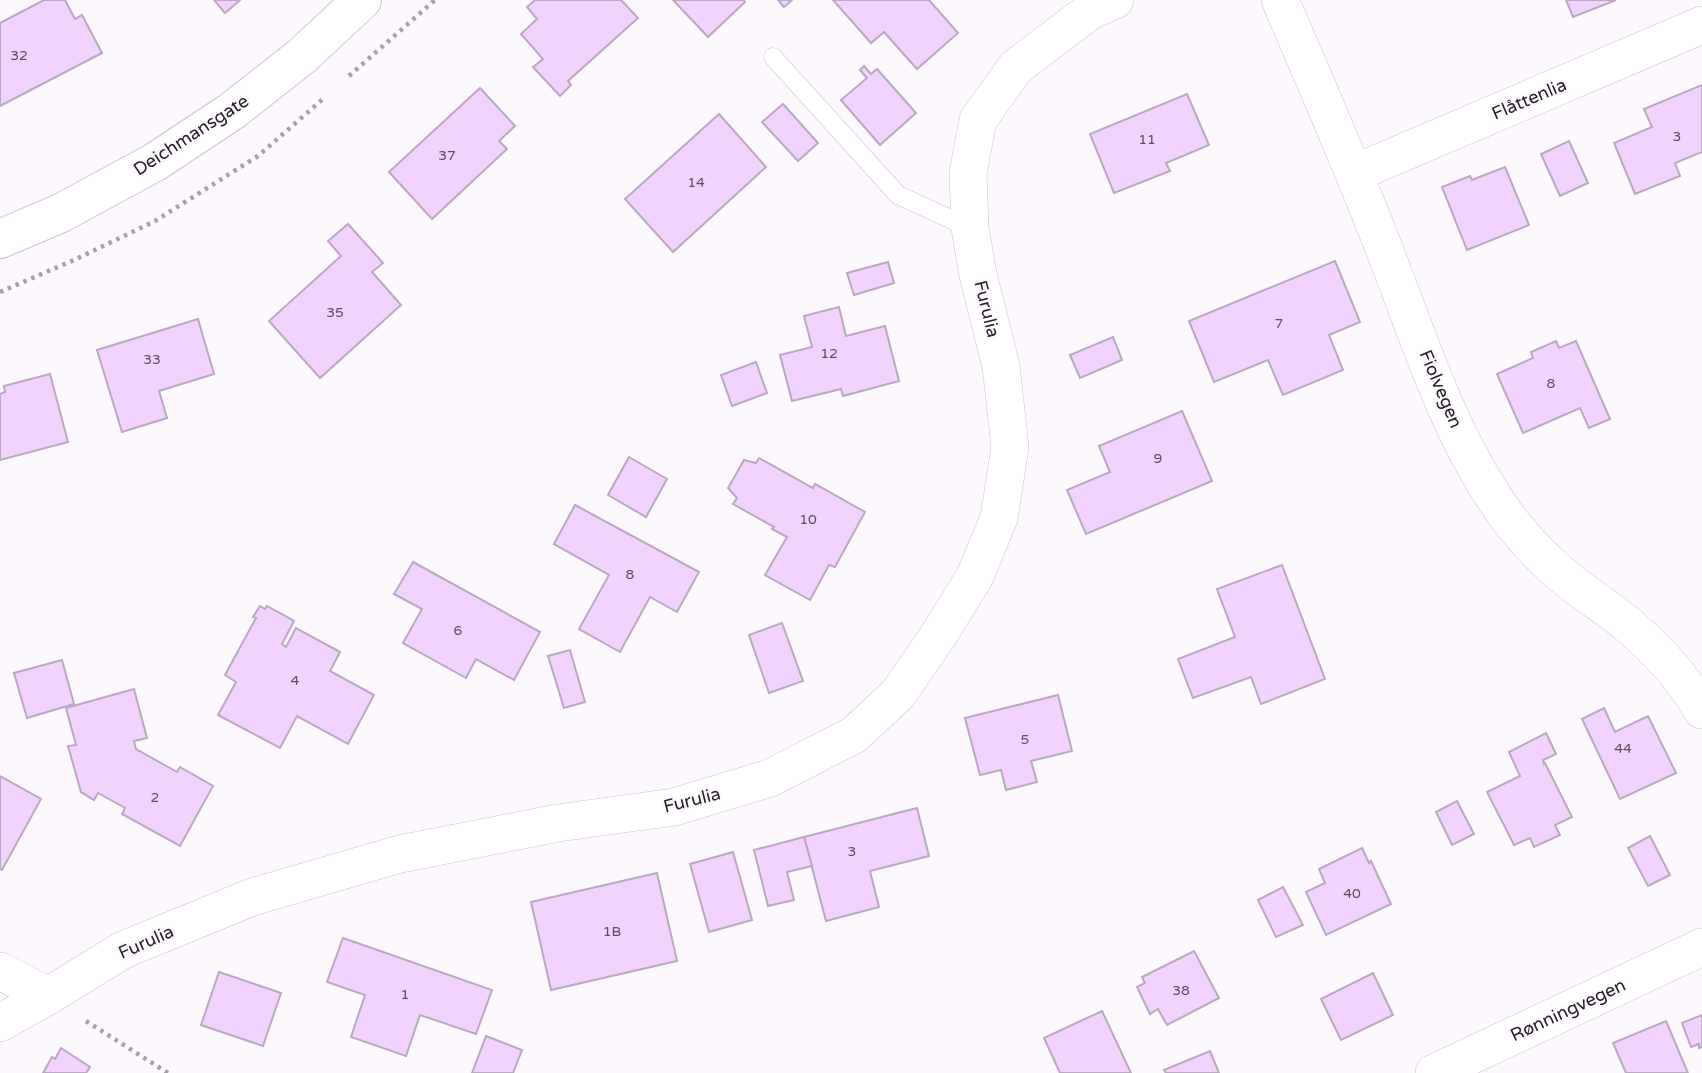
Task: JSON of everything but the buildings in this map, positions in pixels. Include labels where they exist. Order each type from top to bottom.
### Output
[{"type":"street","name":"Deichmansgate","points":[[0,239],[61,213],[166,155],[232,111],[302,56],[362,0]]},
{"type":"street","name":"Furulia","points":[[0,1023],[123,950],[252,897],[400,854],[558,823],[674,807],[770,778],[853,735],[898,694],[975,576],[999,518],[1010,447],[1001,366],[978,275],[970,228],[968,173],[978,120],[1016,67],[1090,11],[1115,0]]},
{"type":"street","name":"Fiolvegen","points":[[1280,0],[1355,173],[1445,404],[1492,495],[1520,535],[1556,570],[1627,624],[1663,656],[1691,691],[1702,710]]},
{"type":"street","name":"Flåttenlia","points":[[1355,173],[1702,25]]},
{"type":"street","name":"Rønningvegen","points":[[1434,1073],[1702,947]]},
{"type":"street","points":[[0,971],[48,996]]},
{"type":"lane","points":[[773,57],[898,195],[970,228]]},
{"type":"path","points":[[48,996],[168,1073]]}]
